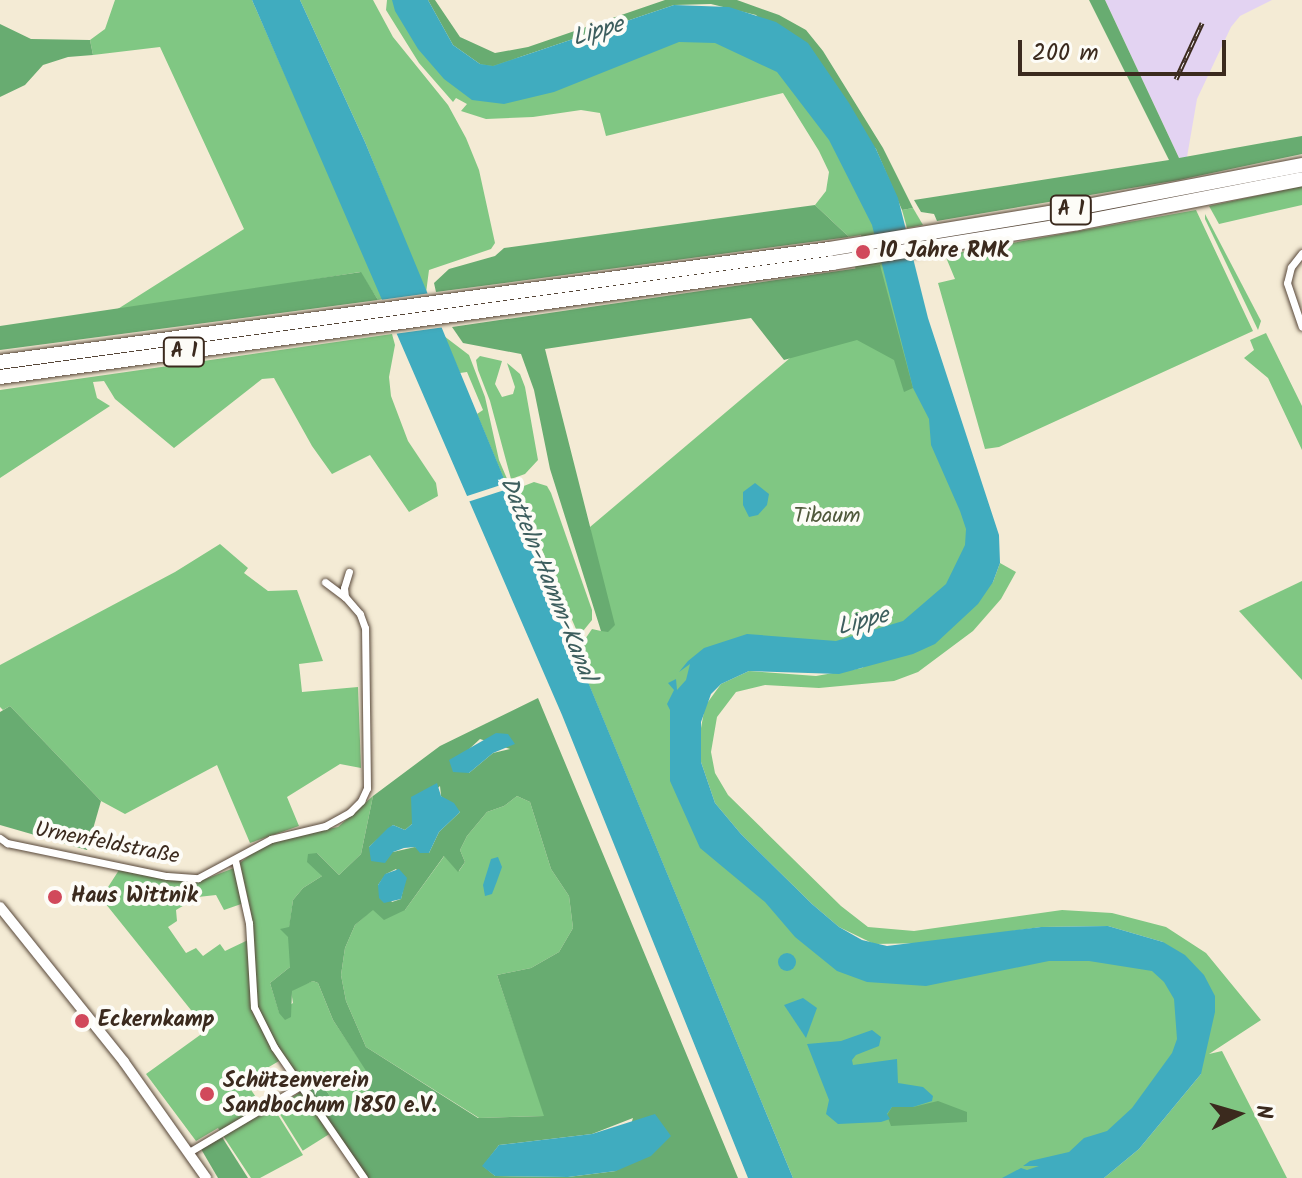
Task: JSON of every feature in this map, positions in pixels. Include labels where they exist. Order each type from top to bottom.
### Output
[{"type":"highway","name":"A 1","points":[[1205,192],[1302,165]]},
{"type":"highway","name":"A 1","points":[[0,377],[468,314],[961,235],[1205,192],[1302,179]]},
{"type":"highway","name":"A 1","points":[[0,360],[831,256]]},
{"type":"main road","points":[[0,907],[98,1028],[206,1178]]},
{"type":"street","points":[[1302,253],[1291,267],[1287,283],[1302,327]]},
{"type":"street","points":[[345,597],[344,588],[349,572]]},
{"type":"street","name":"Urnenfeldstraße","points":[[0,838],[7,843],[178,878],[204,876],[271,839],[331,824],[361,801],[367,788],[365,628],[360,614],[345,597],[325,582]]},
{"type":"street","points":[[235,860],[249,923],[254,1007],[274,1047],[364,1178]]},
{"type":"street","points":[[189,1152],[300,1086]]},
{"type":"shaded area","points":[[1105,0],[1272,0],[1240,16],[1231,27],[1197,99],[1187,157],[1179,158]]},
{"type":"green space","points":[[115,0],[252,0],[384,299],[378,300],[360,272],[113,312],[244,229],[160,47],[93,55],[90,40],[105,29]]},
{"type":"green space","points":[[300,0],[373,0],[393,37],[448,105],[466,138],[479,170],[495,243],[491,249],[429,270],[426,293],[365,142]]},
{"type":"green space","name":"Tibaum","points":[[387,0],[409,0],[456,69],[712,22],[833,111],[982,535],[940,617],[708,674],[689,782],[837,948],[1048,944],[1178,971],[1184,1067],[1058,1178],[793,1178],[477,414],[483,410],[467,372],[460,373],[444,336],[469,355],[485,397],[499,460],[579,648],[592,629],[601,631],[590,527],[790,358],[856,272],[855,266],[869,264],[861,235],[849,237],[815,205],[826,191],[829,172],[819,151],[783,93],[606,136],[600,113],[581,110],[533,117],[486,119],[461,111],[467,104],[456,98],[453,102],[419,63],[386,10]]},
{"type":"green space","points":[[428,0],[435,0],[460,37],[495,53],[528,47],[665,0],[737,0],[779,15],[806,30],[823,51],[883,148],[913,208],[902,210],[876,149],[756,15],[711,4],[674,5],[493,66],[480,64],[453,45]]},
{"type":"green space","points":[[1089,0],[1105,0],[1179,158],[1302,136],[1302,154],[1179,180],[937,221],[934,214],[921,212],[914,200],[1169,160]]},
{"type":"green space","points":[[0,24],[31,39],[90,40],[93,55],[68,57],[43,65],[25,85],[0,97]]},
{"type":"green space","points":[[1302,186],[1302,205],[1219,224],[1209,206]]},
{"type":"green space","points":[[815,205],[849,237],[436,292],[434,283],[449,269],[495,256],[504,248]]},
{"type":"green space","points":[[913,208],[923,225],[907,228],[902,210]]},
{"type":"green space","points":[[1196,210],[1253,331],[999,447],[985,449],[938,283],[955,279],[945,255]]},
{"type":"green space","points":[[1205,214],[1261,321],[1258,330],[1205,219]]},
{"type":"green space","points":[[880,265],[913,388],[904,392],[894,360],[857,340],[784,360],[751,318],[545,349],[615,625],[608,632],[601,631],[550,469],[534,390],[521,354],[463,343],[452,327]]},
{"type":"green space","points":[[361,272],[378,300],[0,350],[0,326]]},
{"type":"green space","points":[[1266,333],[1302,406],[1302,450],[1268,378],[1244,358],[1254,350],[1250,340]]},
{"type":"green space","points":[[392,334],[395,345],[389,377],[391,396],[408,441],[436,483],[438,496],[409,512],[370,455],[332,474],[312,446],[274,378],[262,379],[174,448],[115,399],[104,381],[93,382],[97,398],[110,406],[0,478],[0,390]]},
{"type":"green space","points":[[480,356],[502,361],[495,384],[502,397],[513,394],[515,387],[507,363],[520,374],[525,387],[538,460],[525,474],[511,479],[490,401],[478,370],[476,360]]},
{"type":"green space","points":[[534,482],[547,486],[551,493],[592,610],[592,620],[579,636],[516,489]]},
{"type":"green space","points":[[220,544],[248,568],[244,573],[268,591],[297,590],[323,661],[299,664],[302,692],[358,687],[361,768],[340,764],[287,797],[299,826],[250,843],[217,765],[125,814],[101,801],[10,706],[3,710],[0,707],[0,665],[175,572]]},
{"type":"green space","points":[[1000,563],[1016,572],[1001,599],[973,631],[918,672],[894,681],[819,688],[765,685],[736,692],[717,717],[711,752],[715,773],[728,795],[841,906],[868,927],[914,931],[1062,910],[1112,913],[1166,927],[1206,953],[1261,1020],[1209,1054],[1222,1051],[1287,1178],[1104,1178],[1139,1149],[1201,1074],[1163,942],[1108,926],[1041,927],[929,943],[874,944],[839,927],[812,904],[741,834],[715,803],[701,762],[699,739],[705,706],[721,684],[749,671],[816,676],[862,668],[993,582]]},
{"type":"green space","points":[[1302,581],[1302,680],[1239,611]]},
{"type":"green space","points":[[538,698],[738,1178],[368,1178],[305,1087],[318,1079],[332,1099],[346,1106],[361,1097],[372,1080],[333,1020],[318,983],[313,981],[292,991],[291,1017],[285,1020],[279,1013],[270,983],[290,967],[288,937],[280,929],[289,927],[293,900],[303,888],[322,876],[307,862],[308,854],[317,853],[339,875],[361,854],[373,796],[440,746]],"holes":[[[480,739],[510,749],[493,753],[469,773],[453,764]],[[440,786],[441,796],[460,812],[439,832],[429,853],[415,847],[393,852],[369,847],[393,825],[405,830],[412,824],[414,809]],[[517,796],[530,802],[551,869],[569,896],[573,928],[559,952],[531,968],[497,975],[544,1116],[478,1118],[366,1047],[346,1001],[341,975],[345,948],[355,925],[373,910],[384,920],[405,910],[444,856],[458,872],[465,862],[460,850],[467,836],[487,812],[504,806]],[[396,869],[405,881],[401,899],[392,902],[378,885],[386,874]],[[633,1118],[616,1171],[568,1177],[495,1176],[483,1166],[499,1145],[592,1134]]]},
{"type":"green space","points":[[10,706],[101,801],[87,850],[0,825],[0,712]]},
{"type":"green space","points":[[373,796],[361,854],[339,875],[317,853],[322,876],[303,888],[293,900],[288,937],[301,951],[290,967],[270,983],[279,1012],[293,1003],[291,991],[313,981],[318,983],[333,1020],[373,1080],[361,1097],[346,1107],[332,1099],[318,1079],[305,1087],[277,1045],[257,1006],[252,918],[240,863],[257,849],[286,837],[338,827]]},
{"type":"green space","points":[[517,796],[530,802],[551,869],[569,896],[573,928],[559,952],[531,968],[497,975],[545,1116],[479,1118],[366,1047],[346,1001],[341,975],[345,948],[355,925],[373,909],[405,910],[445,855],[459,871],[465,862],[460,850],[467,836],[487,812],[504,806]]},
{"type":"green space","points":[[234,868],[244,903],[224,910],[216,895],[198,897],[176,910],[177,921],[168,927],[186,953],[196,948],[203,956],[220,944],[225,951],[248,940],[251,1009],[279,1061],[245,1081],[266,1112],[273,1107],[303,1155],[260,1178],[251,1178],[218,1128],[196,1141],[146,1074],[207,1030],[101,898],[119,870],[195,883]]},
{"type":"green space","points":[[302,1091],[329,1134],[303,1151],[276,1107]]},
{"type":"green space","points":[[938,1101],[967,1112],[967,1122],[891,1126],[887,1115],[892,1107],[913,1107]]},
{"type":"green space","points":[[222,1137],[248,1178],[218,1178],[201,1149]]},
{"type":"water","points":[[252,0],[300,0],[365,142],[793,1178],[748,1178],[562,715]]},
{"type":"water","name":"Lippe","points":[[392,0],[428,0],[453,45],[480,64],[493,66],[674,5],[729,7],[776,22],[808,43],[849,103],[876,149],[898,198],[928,318],[999,535],[1000,563],[993,582],[978,604],[935,644],[913,654],[839,674],[749,671],[721,684],[711,694],[701,722],[701,762],[715,803],[741,834],[812,904],[839,927],[862,940],[887,946],[1041,927],[1108,926],[1163,942],[1185,955],[1204,975],[1215,996],[1215,1012],[1201,1074],[1139,1149],[1104,1178],[1002,1178],[1021,1168],[1027,1170],[1039,1166],[1023,1166],[1030,1161],[1069,1152],[1084,1138],[1107,1131],[1132,1108],[1172,1053],[1177,1039],[1174,999],[1164,982],[1152,971],[1089,961],[1049,961],[926,986],[867,982],[837,971],[795,937],[765,902],[700,848],[670,781],[670,710],[667,704],[674,690],[668,683],[676,679],[677,690],[686,680],[690,664],[679,672],[704,648],[747,634],[836,641],[903,621],[946,584],[965,545],[966,529],[931,445],[929,419],[913,388],[872,225],[829,140],[777,72],[715,43],[679,42],[554,92],[504,104],[472,100],[444,79],[418,49],[395,11]]},
{"type":"water","points":[[755,483],[769,494],[767,505],[758,515],[749,517],[743,505],[743,492]]},
{"type":"water","points":[[496,733],[508,734],[515,744],[493,753],[469,773],[453,772],[449,760]]},
{"type":"water","points":[[437,783],[441,796],[454,803],[460,812],[439,832],[429,853],[420,853],[415,847],[404,848],[393,852],[385,863],[371,861],[369,847],[388,828],[393,825],[405,830],[412,824],[411,797]]},
{"type":"water","points":[[498,857],[502,867],[492,894],[485,896],[483,885],[491,859]]},
{"type":"water","points":[[399,869],[407,878],[401,899],[384,903],[379,898],[378,885],[385,874]]},
{"type":"water","points":[[787,953],[796,962],[787,971],[778,962]]},
{"type":"water","points":[[803,998],[817,1008],[806,1038],[784,1005]]},
{"type":"water","points":[[872,1030],[881,1037],[879,1046],[856,1055],[853,1065],[897,1059],[898,1083],[923,1087],[933,1096],[932,1101],[913,1107],[892,1107],[887,1114],[890,1119],[881,1122],[838,1124],[826,1114],[829,1100],[807,1044],[841,1041]]},
{"type":"water","points":[[655,1114],[671,1136],[651,1156],[616,1171],[568,1177],[495,1176],[482,1166],[499,1145],[592,1134]]},
{"type":"pier","points":[[431,293],[445,327],[394,334],[380,300]]},
{"type":"pier","points":[[510,482],[512,488],[465,503],[463,497]]},
{"type":"railway","points":[[1176,79],[1202,23]]},
{"type":"place","name":"10 Jahre RMK","points":[[863,252]]},
{"type":"place","name":"Haus Wittnik","points":[[55,897]]},
{"type":"place","name":"Eckernkamp","points":[[82,1021]]},
{"type":"place","name":"Schützenverein Sandbochum 1850 e.V.","points":[[207,1094]]},
{"type":"water label","name":"Datteln-Hamm-Kanal","points":[[547,579]]}]
